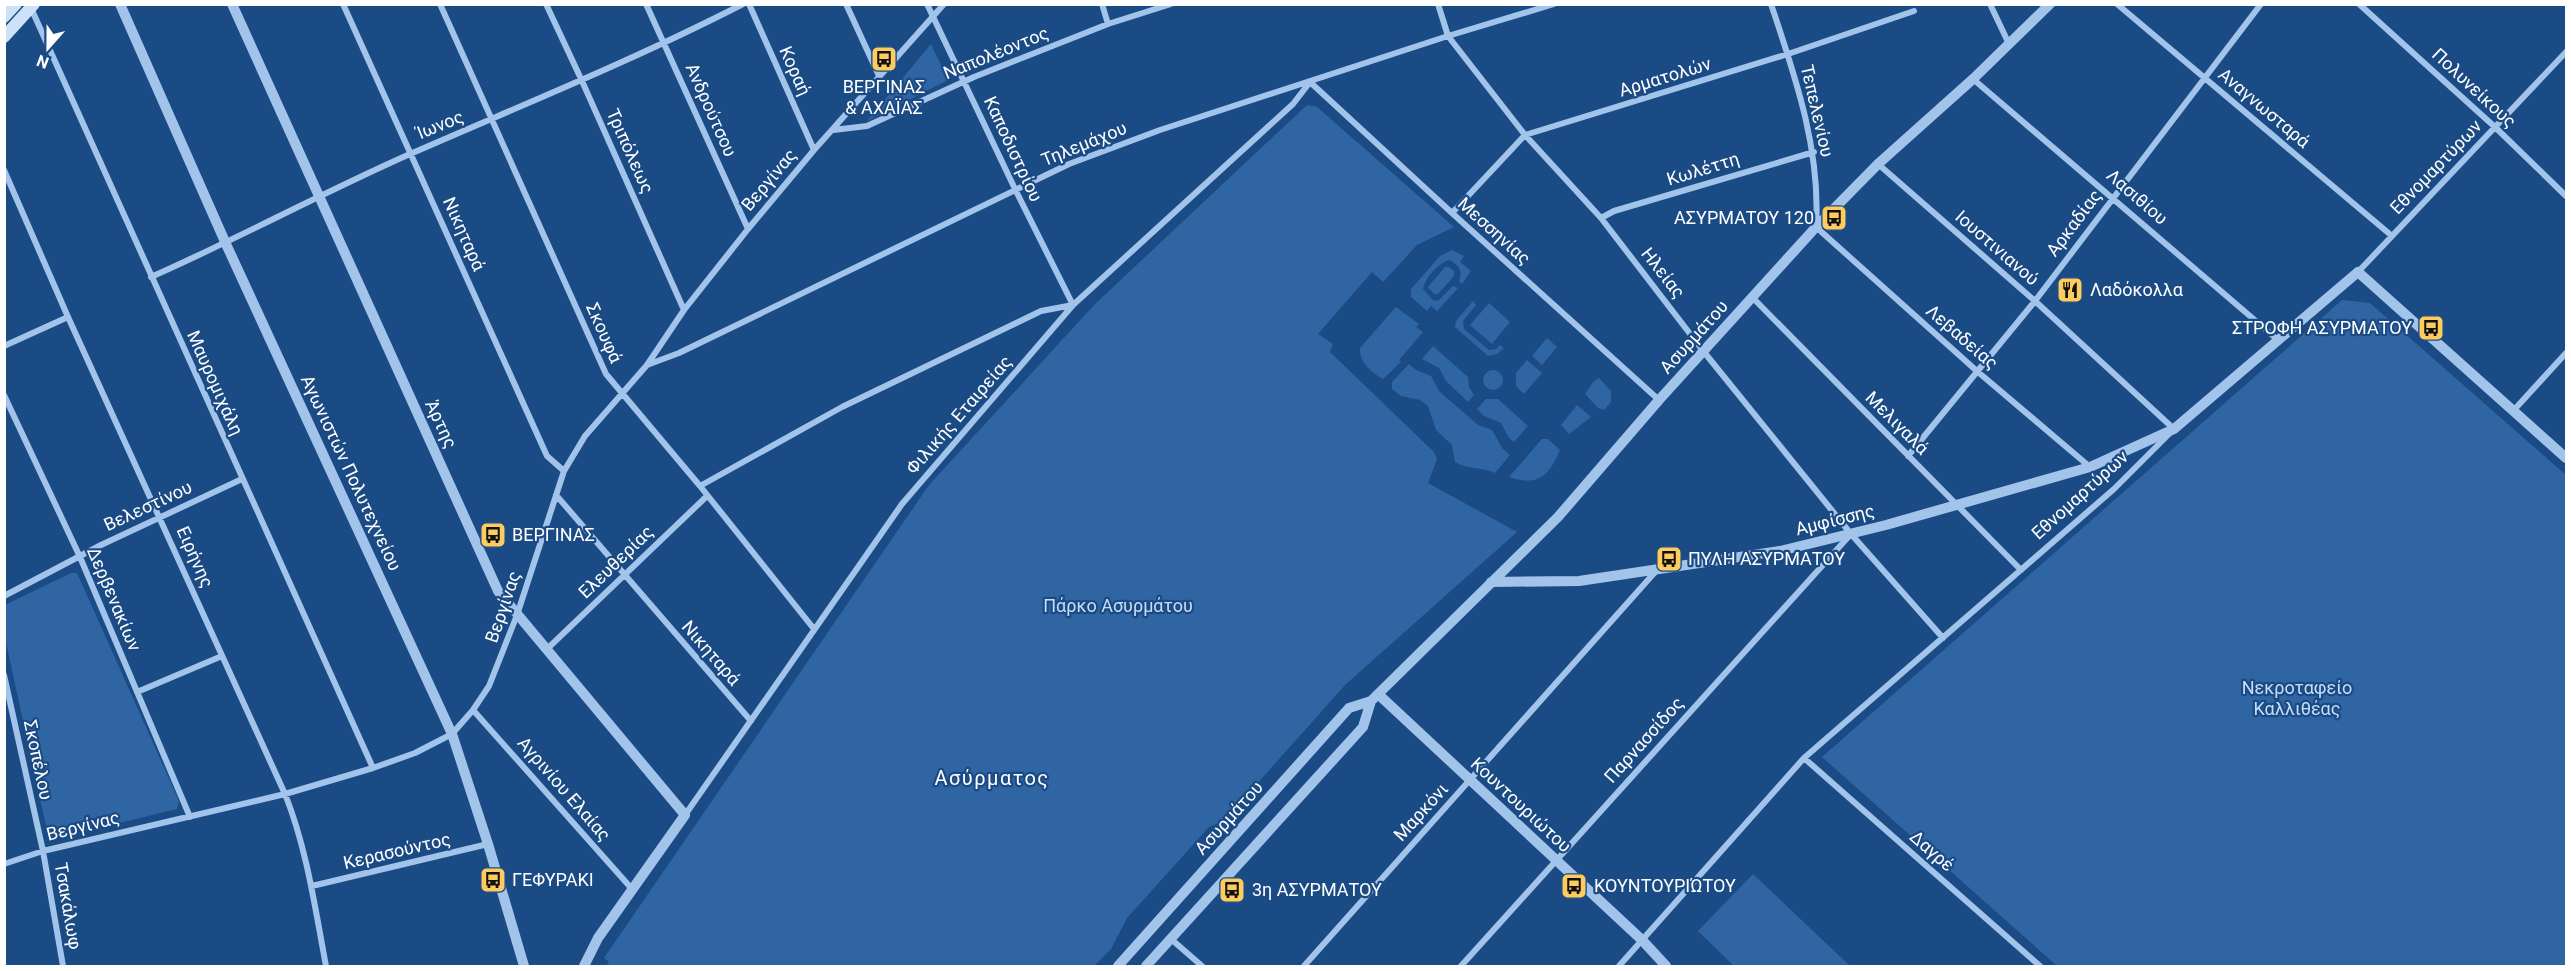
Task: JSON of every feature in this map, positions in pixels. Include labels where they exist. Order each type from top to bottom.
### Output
[{"type":"main road","points":[[4,17],[16,4]]},
{"type":"main road","points":[[4,37],[33,6]]},
{"type":"street","name":"Αγωνιστών Πολυτεχνείου","points":[[120,4],[226,244],[452,734],[524,966]]},
{"type":"street","name":"Άρτης","points":[[232,4],[498,591],[685,815]]},
{"type":"street","name":"Νικηταρά","points":[[344,4],[547,456],[564,471]]},
{"type":"street","name":"Σκουφά","points":[[440,4],[606,374],[700,486],[814,629]]},
{"type":"street","name":"Τριπόλεως","points":[[546,4],[684,310]]},
{"type":"street","name":"Ανδρούτσου","points":[[646,4],[748,229]]},
{"type":"street","name":"Ίωνος","points":[[151,277],[226,244],[318,196],[412,153],[665,45],[743,4]]},
{"type":"street","name":"Κοραή","points":[[749,4],[814,150]]},
{"type":"street","points":[[846,4],[880,78]]},
{"type":"street","name":"Καποδιστρίου","points":[[927,4],[1073,305]]},
{"type":"street","name":"Βεργίνας","points":[[4,864],[43,851],[285,794],[415,753],[452,734],[474,710],[489,686],[517,615],[564,471],[585,436],[646,365],[684,310],[748,229],[814,150],[944,4]]},
{"type":"street","points":[[1102,4],[1108,24]]},
{"type":"street","name":"Ναπολέοντος","points":[[833,130],[867,126],[965,81],[1108,24],[1171,4]]},
{"type":"street","name":"Ηλείας","points":[[1438,4],[1448,36],[1525,135],[1601,218],[1851,534],[1943,639]]},
{"type":"street","name":"Τηλεμάχου","points":[[646,365],[680,353],[1069,164],[1160,130],[1448,36],[1554,4]]},
{"type":"street","name":"Τεπελενίου","points":[[1771,4],[1788,54],[1814,152],[1816,227]]},
{"type":"street","points":[[1990,4],[2010,44]]},
{"type":"street","name":"Ασυρμάτου","points":[[1118,966],[1349,708],[1375,697],[1558,517],[1659,400],[1816,227],[1878,164],[1973,79],[2050,4]]},
{"type":"street","name":"Αναγνωσταρά","points":[[2117,4],[2392,236]]},
{"type":"street","name":"Αρκαδίας","points":[[1908,456],[2035,301],[2261,4]]},
{"type":"street","name":"Πολυνείκους","points":[[2359,4],[2496,128],[2566,196]]},
{"type":"street","name":"Μαυρομιχάλη","points":[[33,6],[151,277],[373,768]]},
{"type":"street","name":"Αρματολών","points":[[1452,213],[1525,135],[1788,54],[1914,11]]},
{"type":"street","name":"Εθνομαρτύρων","points":[[1619,966],[1804,758],[2114,489],[2174,429],[2358,273],[2566,52]]},
{"type":"street","name":"Λασιθίου","points":[[1973,79],[2113,196],[2278,340]]},
{"type":"street","name":"Μεσσηνίας","points":[[1310,82],[1659,400]]},
{"type":"street","name":"Φιλικής Εταιρείας","points":[[685,815],[902,504],[1073,305],[1293,104],[1310,82]]},
{"type":"street","name":"Κωλέττη","points":[[1601,218],[1614,211],[1814,152]]},
{"type":"street","name":"Ιουστινιανού","points":[[1878,164],[2035,301],[2174,429]]},
{"type":"street","name":"Ειρήνης","points":[[4,170],[68,317],[297,822],[312,886],[326,966]]},
{"type":"street","name":"Λεβαδείας","points":[[1816,227],[1978,372],[2090,467]]},
{"type":"street","points":[[2358,273],[2566,458]]},
{"type":"street","name":"Μελιγαλά","points":[[1752,297],[2021,570]]},
{"type":"street","points":[[700,486],[853,402],[1041,311],[1073,305]]},
{"type":"street","points":[[4,346],[68,317]]},
{"type":"street","points":[[2514,411],[2566,354]]},
{"type":"street","name":"Δερβενακίων","points":[[4,395],[80,557],[190,817]]},
{"type":"street","name":"Αμφίσσης","points":[[1491,582],[1579,581],[1780,551],[1851,534],[2090,467],[2174,429]]},
{"type":"street","name":"Βελεστίνου","points":[[4,596],[160,516],[242,479]]},
{"type":"street","name":"Νικηταρά","points":[[556,495],[622,575],[751,721]]},
{"type":"street","name":"Ελευθερίας","points":[[546,650],[707,496]]},
{"type":"street","name":"Παρνασσίδος","points":[[1461,966],[1851,534]]},
{"type":"street","name":"Μαρκόνι","points":[[1304,966],[1656,570]]},
{"type":"street","points":[[137,692],[222,656]]},
{"type":"street","name":"Σκοπέλου","points":[[4,675],[43,851]]},
{"type":"street","name":"Ασυρμάτου","points":[[1146,966],[1363,727],[1375,697]]},
{"type":"street","name":"Κουντουριώτου","points":[[1375,697],[1470,780],[1642,940],[1666,966]]},
{"type":"street","name":"Αγρινίου Ελαίας","points":[[474,710],[632,889]]},
{"type":"street","name":"Δαγρέ","points":[[1804,758],[2040,966]]},
{"type":"street","points":[[584,966],[598,938],[685,815]]},
{"type":"street","name":"Κερασούντος","points":[[312,886],[488,844]]},
{"type":"street","name":"Τσακάλωφ","points":[[43,851],[63,966]]},
{"type":"street","points":[[1171,939],[1202,966]]},
{"type":"green space","points":[[931,44],[948,80],[867,121]]},
{"type":"green space","name":"Πάρκο Ασυρμάτου","points":[[1307,105],[1317,107],[1454,227],[1417,245],[1383,282],[1372,272],[1318,334],[1333,344],[1330,352],[1434,452],[1437,459],[1428,483],[1517,532],[1345,685],[1224,821],[1209,827],[1127,918],[1111,949],[1094,966],[606,966],[609,962],[604,958],[929,485],[1095,304]]},
{"type":"green space","points":[[1452,250],[1464,256],[1460,262],[1471,271],[1462,284],[1459,281],[1461,274],[1456,264],[1450,260],[1437,267],[1423,289],[1433,300],[1438,301],[1453,286],[1458,288],[1437,311],[1431,306],[1427,311],[1411,297],[1411,289],[1440,256]]},
{"type":"green space","points":[[1445,267],[1454,271],[1454,276],[1438,294],[1434,294],[1428,287]]},
{"type":"green space","name":"Νεκροταφείο Καλλιθέας","points":[[2342,300],[2370,303],[2566,475],[2566,966],[2057,966],[1822,757]]},
{"type":"green space","points":[[1473,301],[1476,305],[1463,321],[1464,329],[1489,350],[1496,349],[1500,345],[1504,348],[1497,354],[1488,356],[1455,327],[1456,321]]},
{"type":"green space","points":[[1489,303],[1510,322],[1492,344],[1470,325]]},
{"type":"green space","points":[[1396,307],[1419,324],[1416,327],[1423,332],[1399,360],[1401,362],[1383,379],[1364,363],[1360,348]]},
{"type":"green space","points":[[1547,338],[1557,347],[1542,365],[1532,356]]},
{"type":"green space","points":[[1433,346],[1468,377],[1469,387],[1474,395],[1468,402],[1446,381],[1439,368],[1422,359]]},
{"type":"green space","points":[[1527,360],[1542,373],[1524,394],[1516,386],[1516,373]]},
{"type":"green space","points":[[1409,364],[1416,370],[1431,376],[1439,391],[1478,425],[1492,430],[1502,448],[1510,455],[1495,473],[1455,462],[1452,445],[1436,430],[1428,406],[1420,400],[1401,396],[1392,389],[1392,382]]},
{"type":"green space","points":[[1489,370],[1497,370],[1503,376],[1503,384],[1497,390],[1489,390],[1483,384],[1483,376]]},
{"type":"green space","points":[[1599,378],[1611,391],[1611,402],[1604,410],[1598,408],[1585,394]]},
{"type":"green space","points":[[1486,399],[1498,399],[1528,426],[1514,442],[1509,438],[1501,423],[1484,416],[1477,409]]},
{"type":"green space","points":[[1577,405],[1591,417],[1569,434],[1561,425]]},
{"type":"green space","points":[[1542,439],[1548,439],[1560,450],[1547,473],[1528,481],[1509,477]]},
{"type":"green space","points":[[71,573],[77,573],[179,801],[177,809],[49,840],[5,638],[5,605]]},
{"type":"green space","points":[[1753,874],[1850,966],[1734,966],[1698,931]]},
{"type":"place","name":"ΒΕΡΓΙΝΑΣ & ΑΧΑΪΑΣ","points":[[884,59]]},
{"type":"place","name":"ΑΣΥΡΜΑΤΟΥ 120","points":[[1834,218]]},
{"type":"place","name":"Λαδόκολλα","points":[[2070,290]]},
{"type":"place","name":"ΣΤΡΟΦΗ ΑΣΥΡΜΑΤΟΥ","points":[[2431,328]]},
{"type":"place","name":"ΒΕΡΓΙΝΑΣ","points":[[493,535]]},
{"type":"place","name":"ΠΥΛΗ ΑΣΥΡΜΑΤΟΥ","points":[[1669,559]]},
{"type":"place","name":"ΓΕΦΥΡΑΚΙ","points":[[493,880]]},
{"type":"place","name":"ΚΟΥΝΤΟΥΡΙΏΤΟΥ","points":[[1574,886]]},
{"type":"place","name":"3η ΑΣΥΡΜΑΤΟΥ","points":[[1232,890]]},
{"type":"district","name":"Ασύρματος","points":[[992,778]]}]
